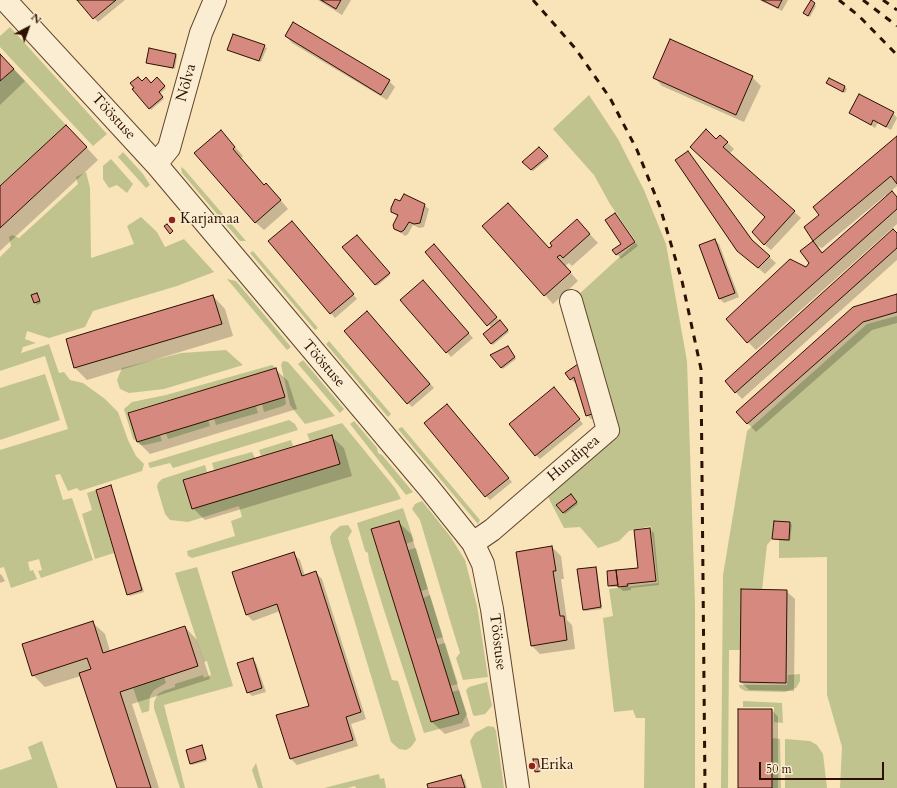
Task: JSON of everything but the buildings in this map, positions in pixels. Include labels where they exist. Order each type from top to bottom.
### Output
[{"type":"street","name":"Tööstuse","points":[[5,0],[156,164],[429,488],[473,543],[483,564],[492,609],[518,788]]},
{"type":"street","name":"Nõlva","points":[[156,164],[169,148],[201,33],[215,0]]},
{"type":"street","name":"Hundipea","points":[[473,543],[492,530],[608,430],[571,301]]},
{"type":"green space","points":[[10,27],[107,134],[93,146],[0,47],[0,36]]},
{"type":"green space","points":[[14,69],[66,125],[0,186],[0,81]]},
{"type":"green space","points":[[589,95],[618,139],[644,190],[666,244],[687,361],[695,603],[695,788],[644,788],[645,718],[636,718],[633,710],[614,712],[603,618],[613,616],[609,589],[658,583],[651,526],[629,531],[619,541],[598,548],[580,527],[564,528],[547,495],[612,437],[577,296],[636,242],[610,204],[594,175],[553,129]]},
{"type":"green space","points":[[123,152],[143,174],[150,185],[146,188],[118,157]]},
{"type":"green space","points":[[111,159],[133,184],[127,193],[117,185],[109,188],[103,179],[103,166]]},
{"type":"green space","points":[[181,167],[246,241],[240,241],[182,173]]},
{"type":"green space","points":[[86,172],[90,188],[91,258],[134,244],[127,226],[141,217],[157,232],[165,247],[184,239],[214,272],[177,286],[93,311],[85,327],[49,338],[27,331],[25,339],[36,343],[23,347],[21,353],[49,344],[59,373],[64,372],[70,380],[83,383],[105,399],[118,412],[128,440],[136,456],[144,464],[142,471],[80,491],[77,488],[68,491],[60,474],[55,475],[63,500],[72,498],[93,560],[41,578],[38,571],[42,570],[39,559],[28,562],[30,571],[33,570],[37,579],[11,588],[4,567],[0,568],[0,450],[68,429],[45,356],[0,371],[0,257],[11,246],[9,237],[12,235],[19,238],[78,184],[76,177]]},
{"type":"green space","points":[[253,251],[318,328],[315,330],[250,253]]},
{"type":"green space","points":[[227,279],[236,281],[291,347],[287,350]]},
{"type":"green space","points":[[897,316],[897,788],[840,788],[842,747],[827,695],[827,557],[779,558],[779,539],[789,540],[790,523],[774,521],[772,539],[767,545],[762,590],[741,589],[740,650],[729,650],[728,788],[721,788],[723,575],[747,431],[867,324]]},
{"type":"green space","points":[[329,341],[391,414],[388,417],[326,344]]},
{"type":"green space","points":[[226,350],[243,365],[164,389],[129,393],[120,389],[117,380],[122,368],[181,353]]},
{"type":"green space","points":[[303,360],[344,409],[340,413],[298,364]]},
{"type":"green space","points":[[283,361],[288,362],[335,416],[305,424],[290,405],[281,365]]},
{"type":"green space","points":[[272,365],[276,368],[129,412],[137,442],[133,439],[124,409],[132,402],[166,395]]},
{"type":"green space","points":[[45,374],[60,420],[0,440],[0,388]]},
{"type":"green space","points":[[285,397],[286,404],[264,412],[262,404]]},
{"type":"green space","points":[[256,406],[258,413],[216,425],[214,419]]},
{"type":"green space","points":[[208,420],[210,426],[168,439],[166,433]]},
{"type":"green space","points":[[289,420],[295,424],[298,430],[173,468],[170,463],[150,468],[148,463]]},
{"type":"green space","points":[[354,421],[377,448],[378,453],[382,455],[413,492],[406,495],[350,424]]},
{"type":"green space","points":[[342,423],[395,488],[401,499],[192,558],[188,556],[187,551],[235,536],[231,521],[242,517],[239,506],[188,522],[170,520],[165,514],[157,487],[158,483],[162,479],[205,465],[207,472],[183,480],[192,508],[340,464],[332,435],[310,441],[307,434]]},
{"type":"green space","points":[[402,427],[480,520],[478,524],[398,429]]},
{"type":"green space","points":[[160,435],[162,441],[145,445],[141,445],[137,442]]},
{"type":"green space","points":[[291,440],[293,446],[261,456],[259,450]]},
{"type":"green space","points":[[252,452],[255,458],[214,470],[212,463]]},
{"type":"green space","points":[[96,490],[114,553],[95,559],[82,514],[92,510],[87,493]]},
{"type":"green space","points":[[422,501],[450,536],[465,560],[477,606],[488,677],[463,680],[456,658],[460,653],[420,520],[412,509],[415,504]]},
{"type":"green space","points":[[403,508],[414,541],[406,544],[398,521],[371,529],[431,722],[458,714],[452,692],[459,690],[467,714],[462,723],[424,733],[383,607],[368,553],[365,551],[357,523]]},
{"type":"green space","points":[[348,525],[352,531],[348,538],[392,680],[398,681],[416,740],[411,747],[406,750],[399,749],[391,742],[331,543],[330,537],[332,533],[340,526]]},
{"type":"green space","points":[[416,548],[428,589],[421,591],[408,550]]},
{"type":"green space","points":[[197,567],[233,686],[164,705],[185,788],[180,788],[154,708],[154,702],[158,694],[175,687],[175,684],[203,675],[204,678],[211,675],[207,661],[204,662],[175,573]]},
{"type":"green space","points":[[430,595],[443,637],[436,639],[423,598]]},
{"type":"green space","points":[[445,643],[458,684],[450,686],[437,645]]},
{"type":"green space","points":[[800,674],[800,681],[796,688],[785,692],[745,691],[740,688],[739,685],[787,685],[788,675]]},
{"type":"green space","points":[[164,677],[166,683],[154,690],[150,696],[149,711],[142,713],[133,688]]},
{"type":"green space","points":[[487,682],[492,706],[485,714],[475,716],[473,715],[466,690],[469,687]]},
{"type":"green space","points":[[743,701],[782,703],[783,723],[774,722],[774,707],[743,707]]},
{"type":"green space","points":[[488,726],[494,727],[496,731],[504,788],[482,788],[470,741],[475,733]]},
{"type":"green space","points":[[772,738],[780,739],[781,788],[772,788]]},
{"type":"green space","points":[[785,739],[810,741],[817,745],[823,754],[827,788],[785,788]]},
{"type":"green space","points":[[42,741],[58,788],[0,788],[0,770],[32,759],[28,747]]},
{"type":"green space","points":[[256,763],[263,788],[258,788],[252,770]]},
{"type":"green space","points":[[379,774],[380,779],[384,778],[386,788],[356,788],[355,786],[347,788],[324,788]]},
{"type":"railway","points":[[533,0],[575,48],[610,98],[637,150],[660,207],[682,281],[701,369],[705,788]]},
{"type":"railway","points":[[839,0],[859,16],[897,55]]},
{"type":"railway","points":[[863,0],[897,26]]},
{"type":"railway","points":[[883,0],[897,10]]},
{"type":"place","name":"Karjamaa","points":[[172,220]]},
{"type":"place","name":"Erika","points":[[532,766]]}]
